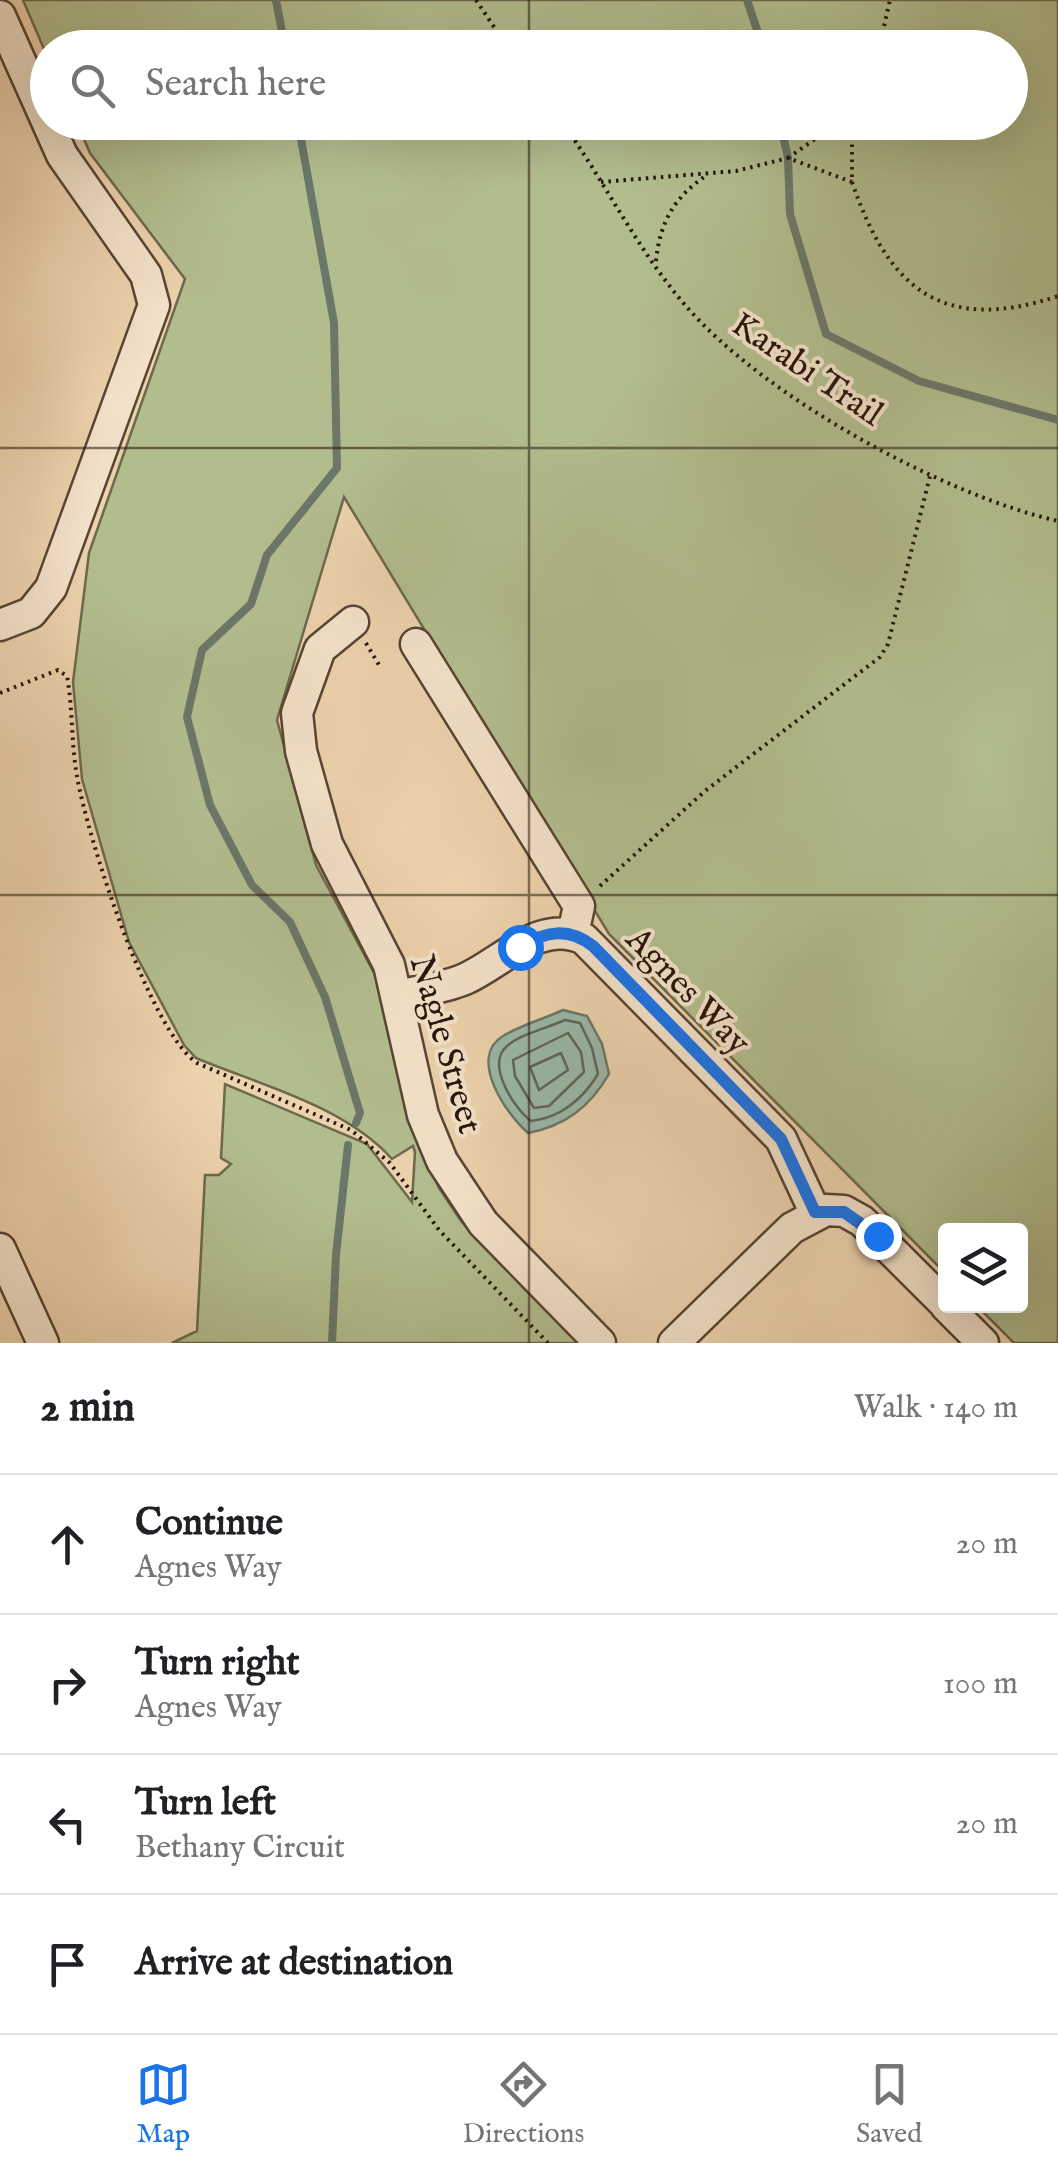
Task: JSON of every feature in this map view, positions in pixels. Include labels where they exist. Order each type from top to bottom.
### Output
[{"type":"street","points":[[0,16],[30,82]]},
{"type":"street","points":[[0,625],[30,612],[52,588],[151,315],[154,296],[146,275],[67,164],[56,140]]},
{"type":"street","name":"Nagle Street","points":[[353,622],[320,650],[302,694],[297,731],[334,863],[389,965],[423,1115],[456,1185],[483,1223],[600,1343]]},
{"type":"street","points":[[416,644],[576,920]]},
{"type":"street","name":"Agnes Way","points":[[397,996],[462,980],[576,920],[593,946],[771,1127],[790,1151],[815,1212]]},
{"type":"street","points":[[674,1343],[792,1228],[815,1212],[835,1209],[862,1221],[938,1297]]},
{"type":"street","points":[[0,1249],[43,1343]]},
{"type":"street","points":[[954,1313],[983,1343]]},
{"type":"path","points":[[476,0],[496,30]]},
{"type":"path","points":[[883,30],[890,0]]},
{"type":"path","name":"Karabi Trail","points":[[574,140],[682,303],[732,354],[930,476],[1002,508],[1058,521]]},
{"type":"path","points":[[601,182],[711,173],[788,158],[814,140]]},
{"type":"path","points":[[852,140],[852,182],[867,228],[892,270],[930,298],[980,309],[1058,296]]},
{"type":"path","points":[[788,158],[852,182]]},
{"type":"path","points":[[656,264],[666,214],[688,188],[711,173]]},
{"type":"path","points":[[576,920],[706,790],[880,657],[888,644],[930,476]]},
{"type":"path","points":[[0,693],[58,670],[67,676],[77,777],[125,941],[181,1050],[197,1063],[351,1130],[373,1144],[439,1230],[548,1343]]},
{"type":"green space","points":[[23,0],[1058,0],[1058,1343],[1014,1343],[984,1313],[1028,1313],[1028,1223],[938,1223],[938,1266],[609,934],[344,497],[277,720],[316,865],[380,984],[410,1125],[439,1188],[461,1221],[579,1343],[172,1343],[197,1331],[205,1175],[219,1175],[231,1164],[221,1158],[225,1084],[367,1144],[412,1202],[415,1152],[413,1146],[392,1159],[351,1125],[326,1111],[196,1058],[184,1045],[129,942],[82,779],[73,682],[89,553],[185,279],[90,153],[84,140],[1028,140],[1028,30],[36,30]]},
{"type":"water","points":[[563,1010],[587,1016],[602,1044],[609,1074],[594,1096],[575,1113],[528,1133],[501,1100],[489,1058],[493,1046],[503,1036]]},
{"type":"waterway","points":[[276,0],[282,30]]},
{"type":"waterway","points":[[747,0],[757,30]]},
{"type":"waterway","points":[[301,140],[334,323],[337,468],[267,555],[251,604],[202,650],[187,717],[210,805],[252,885],[290,922],[325,997],[360,1113],[356,1123]]},
{"type":"waterway","points":[[784,140],[790,214],[826,334],[919,381],[1058,420]]},
{"type":"waterway","points":[[332,1343],[336,1255],[348,1145]]},
{"type":"route","points":[[520,947],[554,932],[574,934],[593,946],[771,1127],[790,1151],[815,1212],[835,1209],[852,1215],[878,1236]]}]
